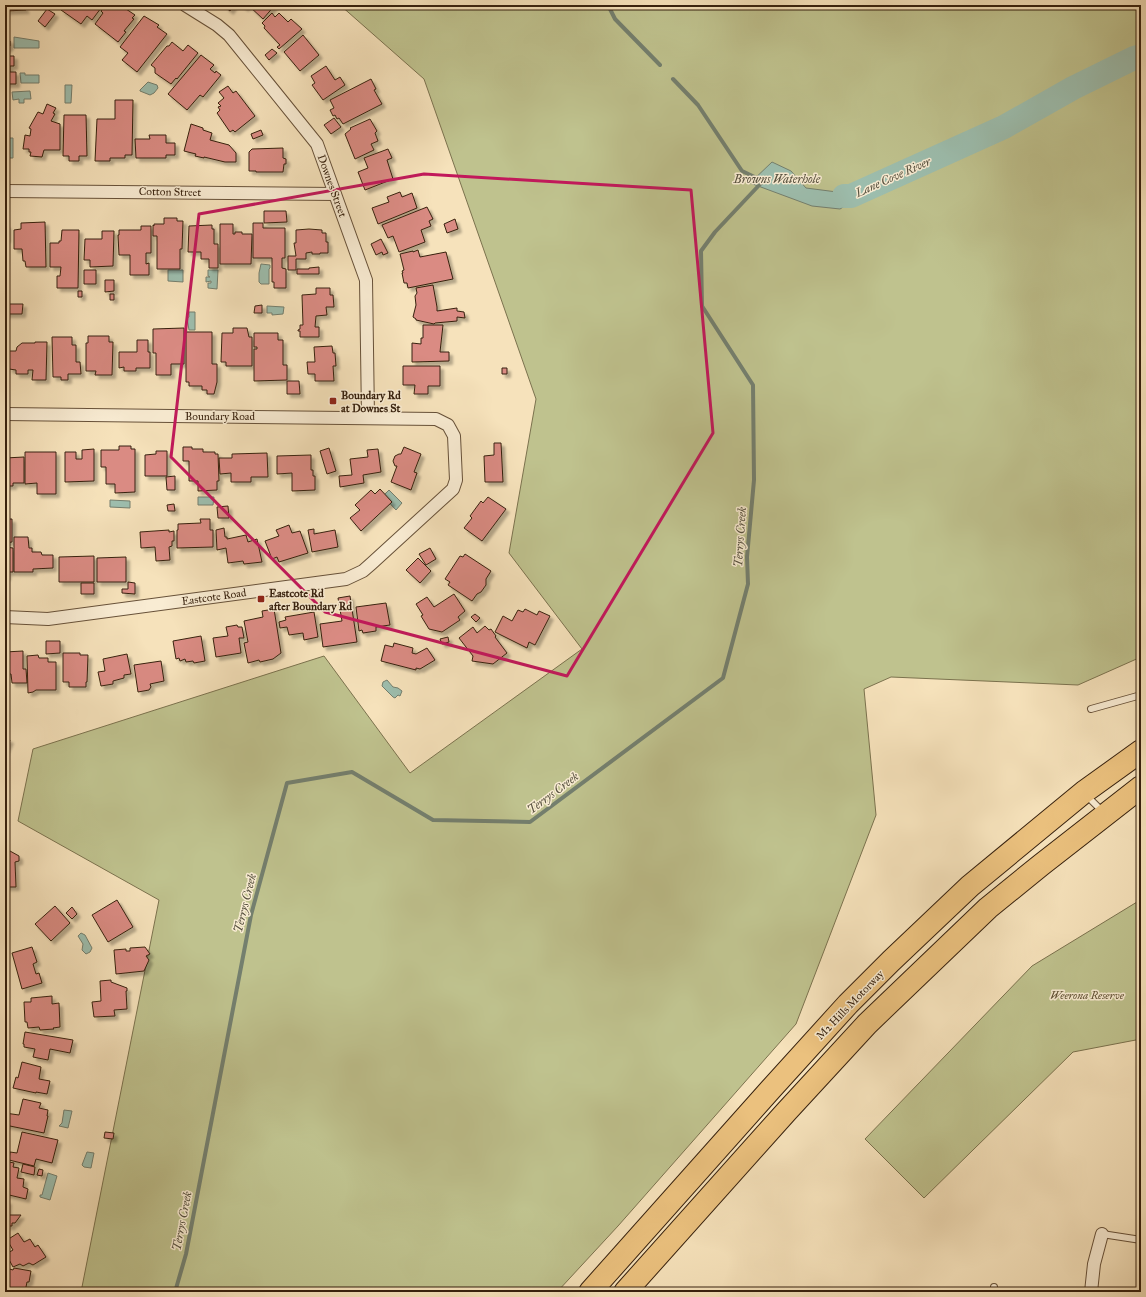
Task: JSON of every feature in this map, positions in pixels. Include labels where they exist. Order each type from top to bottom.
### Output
[{"type":"highway","name":"M2 Hills Motorway","points":[[590,1292],[848,1004],[970,886],[1084,792],[1141,751]]},
{"type":"highway","points":[[625,1292],[867,1024],[988,908],[1141,787]]},
{"type":"street","name":"Downes Street","points":[[185,5],[217,25],[229,35],[317,144],[366,280],[368,417]]},
{"type":"street","name":"Cotton Street","points":[[5,191],[335,194]]},
{"type":"street","name":"Boundary Road","points":[[5,414],[368,417],[436,419]]},
{"type":"street","name":"Eastcote Road","points":[[5,617],[48,619],[346,580],[363,571],[453,489],[456,480],[454,436],[448,425],[436,419]]},
{"type":"street","points":[[1091,1292],[1094,1264],[1102,1234]]},
{"type":"lane","points":[[1090,709],[1141,695]]},
{"type":"lane","points":[[1084,792],[1105,814]]},
{"type":"lane","points":[[1102,1234],[1141,1240]]},
{"type":"highlighted area","points":[[424,174],[691,190],[713,433],[567,676],[325,612],[171,457],[199,214]]},
{"type":"green space","points":[[340,5],[1141,5],[1141,657],[1078,685],[891,677],[864,689],[876,815],[796,1024],[618,1226],[557,1292],[81,1292],[159,900],[18,821],[33,749],[324,656],[410,773],[582,649],[509,553],[536,399],[424,79]]},
{"type":"green space","name":"Weerona Reserve","points":[[1141,898],[1141,1039],[1073,1052],[924,1198],[865,1139],[1032,966],[1137,902]]},
{"type":"water","points":[[14,37],[39,41],[39,48],[14,48]]},
{"type":"water","points":[[20,73],[25,73],[25,75],[39,75],[39,83],[21,83]]},
{"type":"water","points":[[148,82],[157,85],[158,88],[150,95],[140,91]]},
{"type":"water","points":[[65,85],[72,85],[71,103],[65,103]]},
{"type":"water","points":[[30,91],[31,99],[24,99],[24,103],[19,103],[19,99],[13,100],[12,92]]},
{"type":"water","points":[[5,138],[13,138],[13,158],[5,158]]},
{"type":"water","name":"Browns Waterhole","points":[[772,162],[791,171],[806,188],[837,192],[882,179],[863,195],[840,209],[812,206],[750,183]]},
{"type":"water","points":[[261,264],[270,265],[269,284],[261,284],[259,282]]},
{"type":"water","points":[[168,270],[183,270],[183,282],[168,281]]},
{"type":"water","points":[[208,270],[218,270],[217,289],[208,288],[208,283],[211,283],[211,281],[206,282],[206,277],[210,277],[208,276]]},
{"type":"water","points":[[267,306],[284,307],[283,314],[272,315],[272,313],[267,313]]},
{"type":"water","points":[[189,312],[195,312],[195,330],[189,330],[187,318],[189,317]]},
{"type":"water","points":[[389,490],[402,503],[396,510],[383,496]]},
{"type":"water","points":[[198,497],[214,497],[213,505],[198,505]]},
{"type":"water","points":[[110,500],[130,501],[130,508],[110,507]]},
{"type":"water","points":[[387,680],[393,687],[402,691],[400,696],[398,695],[395,698],[393,697],[382,686],[383,682]]},
{"type":"water","points":[[81,933],[85,935],[92,948],[90,952],[86,954],[82,950],[83,944],[78,936]]},
{"type":"water","points":[[64,1110],[72,1111],[68,1128],[59,1126],[62,1123]]},
{"type":"water","points":[[87,1152],[94,1153],[91,1168],[84,1167],[82,1165]]},
{"type":"water","points":[[48,1173],[57,1176],[50,1200],[40,1197],[40,1195],[42,1195]]},
{"type":"building","points":[[6,5],[23,5],[26,10],[6,11]]},
{"type":"building","points":[[64,5],[96,5],[101,8],[92,20],[87,16],[81,24],[61,10]]},
{"type":"building","points":[[106,5],[116,5],[118,7],[120,5],[135,15],[132,18],[134,19],[124,31],[126,32],[118,42],[95,24],[103,13],[101,11]]},
{"type":"building","points":[[226,5],[234,5],[230,11],[225,7]]},
{"type":"building","points":[[241,5],[248,5],[245,8]]},
{"type":"building","points":[[248,5],[275,5],[263,19]]},
{"type":"building","points":[[47,9],[55,14],[45,27],[38,21]]},
{"type":"building","points":[[272,13],[275,17],[279,13],[288,22],[291,19],[302,29],[279,49],[277,47],[280,45],[264,28],[265,26],[262,23]]},
{"type":"building","points":[[144,16],[159,25],[157,27],[167,34],[137,72],[122,60],[128,53],[120,47]]},
{"type":"building","points":[[303,35],[319,55],[300,71],[284,52]]},
{"type":"building","points":[[5,37],[10,41],[10,46],[6,50],[5,50]]},
{"type":"building","points":[[172,42],[183,51],[188,45],[198,53],[177,79],[176,78],[171,84],[155,73],[155,68],[151,65]]},
{"type":"building","points":[[272,49],[277,53],[269,60],[265,55]]},
{"type":"building","points":[[201,55],[214,65],[210,69],[221,75],[203,97],[200,95],[187,110],[168,94]]},
{"type":"building","points":[[5,56],[14,56],[14,66],[10,66],[10,72],[16,72],[16,84],[5,84]]},
{"type":"building","points":[[326,66],[335,80],[340,77],[345,85],[323,100],[312,85],[315,83],[311,76]]},
{"type":"building","points":[[371,79],[376,89],[374,90],[382,104],[343,124],[339,118],[337,119],[335,115],[333,116],[330,110],[334,108],[330,100]]},
{"type":"building","points":[[228,86],[233,93],[236,91],[255,116],[235,132],[233,130],[230,132],[217,113],[220,110],[218,107],[221,106],[218,103],[224,98],[219,92]]},
{"type":"building","points":[[115,100],[133,100],[132,155],[125,155],[125,158],[110,158],[110,161],[95,161],[97,119],[115,119]]},
{"type":"building","points":[[47,104],[56,108],[53,113],[55,114],[51,121],[60,124],[60,150],[44,150],[42,157],[30,156],[31,152],[29,152],[29,149],[23,149],[25,135],[30,136],[31,129],[29,128],[38,112],[43,114]]},
{"type":"building","points":[[64,115],[86,115],[87,156],[79,156],[79,161],[69,161],[69,156],[63,156]]},
{"type":"building","points":[[334,118],[341,127],[331,134],[324,125]]},
{"type":"building","points":[[370,119],[377,131],[375,133],[378,141],[371,144],[374,150],[355,159],[345,134],[351,129],[350,128]]},
{"type":"building","points":[[191,124],[212,133],[210,140],[229,145],[236,153],[236,162],[225,162],[204,158],[184,151]]},
{"type":"building","points":[[261,130],[263,135],[253,139],[251,134]]},
{"type":"building","points":[[149,135],[166,135],[166,143],[175,143],[175,155],[166,155],[166,158],[136,158],[135,139],[150,139]]},
{"type":"building","points":[[283,148],[283,158],[286,159],[286,164],[284,164],[283,172],[249,171],[249,152],[252,149]]},
{"type":"building","points":[[388,149],[392,158],[387,160],[393,179],[365,190],[358,172],[368,168],[364,158]]},
{"type":"building","points":[[400,192],[402,197],[412,193],[417,208],[378,224],[372,208],[389,202],[387,197]]},
{"type":"building","points":[[427,207],[433,219],[429,221],[431,226],[421,230],[425,242],[399,252],[393,236],[388,238],[382,225]]},
{"type":"building","points":[[264,211],[286,211],[287,222],[264,223]]},
{"type":"building","points":[[164,218],[177,218],[177,221],[183,221],[182,249],[180,249],[180,269],[157,269],[157,236],[153,236],[153,225],[164,224]]},
{"type":"building","points":[[455,219],[458,229],[447,233],[444,224]]},
{"type":"building","points":[[45,222],[46,267],[26,267],[25,261],[23,261],[22,249],[14,249],[14,230],[21,229],[21,223]]},
{"type":"building","points":[[253,223],[263,223],[263,228],[285,228],[285,258],[282,258],[282,268],[286,269],[286,288],[274,288],[274,282],[272,282],[272,258],[253,258]]},
{"type":"building","points":[[220,224],[233,224],[233,234],[235,234],[235,232],[242,232],[242,234],[252,234],[251,264],[220,264]]},
{"type":"building","points":[[5,225],[7,225],[7,239],[5,239]]},
{"type":"building","points":[[212,225],[212,229],[214,229],[214,244],[218,244],[218,268],[209,268],[209,259],[201,259],[201,252],[188,252],[189,226]]},
{"type":"building","points":[[141,226],[151,226],[151,253],[146,253],[146,264],[149,263],[149,275],[130,275],[130,255],[119,255],[119,230],[141,230]]},
{"type":"building","points":[[62,230],[79,230],[78,288],[57,288],[57,276],[60,276],[61,267],[50,267],[50,243],[59,243],[59,241],[61,241]]},
{"type":"building","points":[[296,230],[322,230],[322,233],[326,233],[328,253],[306,253],[306,259],[296,259],[296,270],[288,270],[288,256],[296,256],[294,243],[296,243]]},
{"type":"building","points":[[102,231],[114,231],[113,266],[90,267],[90,260],[84,260],[85,239],[102,239]]},
{"type":"building","points":[[381,239],[388,253],[383,255],[382,252],[376,255],[371,244]]},
{"type":"building","points":[[418,250],[420,257],[446,252],[453,279],[408,288],[407,283],[404,283],[402,271],[404,270],[400,254]]},
{"type":"building","points":[[319,267],[319,274],[297,274],[297,269]]},
{"type":"building","points":[[84,270],[96,270],[96,284],[84,284]]},
{"type":"building","points":[[105,280],[114,280],[114,291],[105,292]]},
{"type":"building","points":[[433,285],[437,311],[457,308],[457,311],[464,312],[465,318],[457,317],[457,321],[434,324],[416,320],[413,317],[416,305],[416,288]]},
{"type":"building","points":[[316,288],[330,288],[330,295],[333,295],[334,307],[326,307],[327,315],[316,316],[315,327],[319,327],[319,337],[300,337],[300,331],[298,330],[300,329],[300,325],[303,325],[302,295],[316,294]]},
{"type":"building","points":[[78,291],[82,291],[82,297],[78,297]]},
{"type":"building","points":[[110,294],[114,294],[114,300],[110,300]]},
{"type":"building","points":[[5,304],[23,304],[22,314],[5,314]]},
{"type":"building","points":[[262,305],[262,313],[254,313],[255,306]]},
{"type":"building","points":[[423,325],[443,325],[440,352],[449,352],[449,361],[412,362],[412,343],[421,344],[421,338],[423,338]]},
{"type":"building","points":[[184,328],[184,364],[171,364],[171,375],[156,375],[156,353],[153,353],[153,329]]},
{"type":"building","points":[[233,328],[247,328],[249,337],[252,337],[252,366],[226,366],[226,362],[221,362],[222,333],[233,333]]},
{"type":"building","points":[[186,332],[212,332],[212,364],[217,364],[217,382],[214,394],[207,394],[207,390],[202,390],[202,386],[189,386],[189,382],[186,382]]},
{"type":"building","points":[[254,333],[278,333],[278,340],[283,340],[283,365],[287,365],[287,380],[254,381],[254,349],[257,349],[257,347],[254,347]]},
{"type":"building","points":[[88,336],[109,336],[109,342],[113,342],[112,375],[95,375],[96,371],[86,371],[86,343],[88,343]]},
{"type":"building","points":[[52,337],[72,337],[72,345],[76,345],[76,362],[80,362],[81,374],[68,374],[68,380],[61,380],[61,377],[53,377]]},
{"type":"building","points":[[137,340],[148,340],[150,368],[136,368],[136,371],[124,371],[124,367],[119,368],[119,352],[137,352]]},
{"type":"building","points":[[47,342],[46,380],[32,380],[33,370],[28,370],[28,374],[16,374],[16,370],[9,369],[9,351],[16,351],[17,347],[22,343]]},
{"type":"building","points":[[332,346],[333,353],[335,353],[336,366],[333,366],[334,381],[315,381],[315,374],[308,374],[307,362],[315,362],[314,347]]},
{"type":"building","points":[[403,366],[440,366],[440,386],[428,386],[428,394],[414,394],[415,385],[403,385]]},
{"type":"building","points":[[502,368],[507,368],[507,374],[502,374]]},
{"type":"building","points":[[287,381],[299,381],[300,394],[287,394]]},
{"type":"building","points":[[494,443],[501,443],[503,482],[485,482],[484,456],[494,455]]},
{"type":"building","points":[[119,446],[131,446],[131,449],[135,449],[135,492],[115,493],[115,484],[106,484],[106,467],[101,467],[101,450],[119,450]]},
{"type":"building","points":[[183,447],[203,449],[203,452],[215,452],[215,454],[218,454],[219,481],[217,481],[217,490],[198,491],[198,481],[189,481],[189,461],[183,461]]},
{"type":"building","points":[[404,447],[421,454],[414,472],[417,473],[411,490],[391,482],[397,466],[395,466],[393,461],[395,456],[401,454]]},
{"type":"building","points":[[329,448],[336,471],[327,474],[320,451]]},
{"type":"building","points":[[94,449],[94,481],[65,482],[65,452],[76,452],[76,459],[82,459],[82,450]]},
{"type":"building","points":[[378,449],[381,472],[363,475],[364,483],[340,487],[339,476],[352,475],[350,459],[368,457],[367,450]]},
{"type":"building","points":[[156,451],[167,451],[167,476],[145,476],[145,455],[156,454]]},
{"type":"building","points":[[25,452],[56,452],[56,494],[37,494],[37,483],[25,484]]},
{"type":"building","points":[[267,453],[268,477],[251,477],[251,482],[231,482],[231,473],[220,474],[219,458],[232,458],[232,454]]},
{"type":"building","points":[[311,455],[311,470],[313,470],[313,476],[315,476],[315,490],[292,491],[292,473],[277,474],[277,456]]},
{"type":"building","points":[[24,457],[24,483],[13,483],[13,486],[5,486],[5,458]]},
{"type":"building","points":[[175,476],[175,490],[167,490],[166,477]]},
{"type":"building","points":[[380,489],[392,502],[361,531],[350,518],[360,510],[355,505],[371,490],[375,494]]},
{"type":"building","points":[[488,497],[506,509],[482,541],[464,528],[472,518],[470,516],[481,501],[483,503]]},
{"type":"building","points":[[174,504],[175,511],[168,511],[167,505]]},
{"type":"building","points":[[228,506],[229,518],[218,518],[217,507]]},
{"type":"building","points":[[5,519],[12,519],[12,542],[5,543]]},
{"type":"building","points":[[200,519],[210,519],[210,530],[213,530],[213,547],[177,548],[178,524],[201,523]]},
{"type":"building","points":[[289,525],[292,533],[300,531],[308,553],[279,562],[277,557],[272,559],[265,541],[279,536],[276,530]]},
{"type":"building","points":[[224,528],[225,537],[227,537],[227,539],[246,535],[248,542],[257,539],[262,562],[244,564],[243,561],[228,563],[226,548],[217,550],[216,530]]},
{"type":"building","points":[[314,529],[314,534],[335,530],[338,547],[312,552],[308,530]]},
{"type":"building","points":[[169,530],[169,532],[174,531],[174,541],[172,541],[172,546],[169,547],[170,560],[156,561],[155,547],[141,548],[140,532]]},
{"type":"building","points":[[14,537],[28,537],[29,548],[32,548],[32,552],[41,552],[42,555],[53,555],[53,568],[33,569],[33,572],[14,572]]},
{"type":"building","points":[[5,547],[13,548],[13,572],[7,572],[7,577],[5,577]]},
{"type":"building","points":[[430,548],[436,559],[426,565],[419,554]]},
{"type":"building","points":[[465,554],[491,571],[486,579],[486,585],[472,601],[448,585],[450,582],[445,579],[460,556],[463,557]]},
{"type":"building","points":[[94,556],[94,582],[59,582],[59,557]]},
{"type":"building","points":[[126,557],[126,582],[97,582],[97,558]]},
{"type":"building","points":[[418,558],[431,571],[420,583],[406,570]]},
{"type":"building","points":[[128,582],[135,583],[135,594],[122,593],[122,589],[128,589]]},
{"type":"building","points":[[81,583],[94,583],[94,594],[81,594]]},
{"type":"building","points":[[454,594],[465,611],[458,617],[460,620],[442,632],[429,629],[416,604],[427,597],[434,607]]},
{"type":"building","points":[[350,596],[357,642],[323,647],[320,624],[342,621],[338,598]]},
{"type":"building","points":[[386,603],[390,625],[376,627],[376,631],[363,633],[362,630],[359,631],[356,607]]},
{"type":"building","points":[[274,609],[281,653],[273,659],[260,662],[259,660],[248,663],[244,643],[248,642],[244,621],[263,617],[262,611]]},
{"type":"building","points":[[525,609],[537,615],[539,611],[550,616],[535,645],[529,642],[527,648],[495,632],[503,616],[512,621],[518,610],[523,612]]},
{"type":"building","points":[[314,612],[318,637],[304,640],[303,633],[289,635],[287,627],[280,628],[279,622],[286,620],[285,617]]},
{"type":"building","points":[[475,614],[480,618],[476,622],[471,617]]},
{"type":"building","points":[[237,625],[238,627],[242,627],[244,638],[239,638],[241,653],[216,657],[213,638],[228,636],[226,627]]},
{"type":"building","points":[[485,626],[489,630],[491,629],[507,653],[493,664],[472,661],[473,656],[459,638],[473,627],[477,633]]},
{"type":"building","points":[[201,636],[205,661],[194,663],[193,661],[186,662],[185,659],[180,661],[179,658],[176,659],[173,641]]},
{"type":"building","points":[[448,637],[449,642],[442,644],[440,639]]},
{"type":"building","points":[[46,641],[60,641],[60,653],[46,654]]},
{"type":"building","points":[[394,643],[413,648],[412,653],[416,654],[427,648],[435,660],[420,669],[416,668],[416,670],[381,661],[385,645],[393,647]]},
{"type":"building","points":[[23,651],[23,669],[26,669],[27,683],[12,683],[11,674],[5,674],[5,652]]},
{"type":"building","points":[[63,653],[80,653],[80,655],[88,655],[86,687],[69,687],[69,682],[63,682]]},
{"type":"building","points":[[127,654],[131,674],[124,675],[124,678],[113,681],[113,684],[101,686],[98,672],[105,671],[103,659]]},
{"type":"building","points":[[38,655],[39,658],[48,658],[48,662],[56,662],[56,690],[36,690],[28,693],[27,656]]},
{"type":"building","points":[[161,661],[164,681],[150,684],[151,687],[149,690],[138,692],[134,665]]},
{"type":"building","points":[[5,738],[10,740],[5,751]]},
{"type":"building","points":[[5,851],[10,851],[19,856],[19,861],[15,862],[16,887],[5,887]]},
{"type":"building","points":[[117,900],[133,927],[108,942],[92,915]]},
{"type":"building","points":[[55,906],[70,923],[51,941],[35,924]]},
{"type":"building","points":[[72,907],[77,914],[72,919],[66,913]]},
{"type":"building","points":[[32,947],[37,962],[33,964],[36,974],[39,973],[42,983],[22,989],[12,953]]},
{"type":"building","points":[[145,947],[150,954],[146,956],[149,960],[144,971],[116,974],[114,950],[126,949],[126,951],[130,951],[130,948]]},
{"type":"building","points":[[111,980],[111,982],[127,988],[127,1009],[114,1010],[115,1016],[94,1017],[92,1002],[101,1001],[100,981]]},
{"type":"building","points":[[52,996],[52,1004],[59,1003],[60,1027],[40,1030],[39,1027],[28,1028],[27,1022],[25,1022],[24,1002],[31,1002],[31,998]]},
{"type":"building","points":[[25,1032],[73,1040],[70,1053],[50,1049],[48,1060],[33,1057],[35,1049],[24,1047],[23,1044]]},
{"type":"building","points":[[22,1062],[41,1067],[39,1079],[50,1081],[47,1094],[13,1088],[16,1077],[18,1078]]},
{"type":"building","points":[[23,1099],[41,1103],[39,1108],[48,1110],[44,1133],[5,1125],[5,1113],[19,1115]]},
{"type":"building","points":[[22,1132],[58,1140],[52,1163],[36,1159],[34,1166],[9,1160],[10,1152],[17,1153]]},
{"type":"building","points":[[105,1132],[114,1133],[113,1139],[104,1138]]},
{"type":"building","points":[[5,1161],[14,1163],[13,1167],[19,1168],[17,1178],[24,1179],[23,1187],[28,1189],[26,1199],[5,1194]]},
{"type":"building","points":[[23,1164],[35,1167],[34,1175],[21,1172]]},
{"type":"building","points":[[39,1169],[43,1170],[42,1176],[37,1175]]},
{"type":"building","points":[[5,1201],[8,1201],[7,1215],[21,1215],[15,1223],[12,1223],[12,1226],[5,1226]]},
{"type":"building","points":[[18,1233],[24,1242],[30,1239],[35,1247],[38,1245],[46,1257],[33,1265],[29,1263],[23,1266],[20,1264],[13,1267],[6,1254],[13,1250],[7,1240]]},
{"type":"building","points":[[6,1268],[31,1271],[25,1292],[5,1292]]},
{"type":"waterway","name":"Lane Cove River","points":[[608,5],[615,19],[660,65]]},
{"type":"waterway","name":"Lane Cove River","points":[[844,196],[851,196],[1004,127],[1073,88],[1141,56]]},
{"type":"waterway","name":"Terrys Creek","points":[[175,1292],[186,1254],[251,915],[287,783],[352,772],[433,820],[530,822],[723,678],[748,584],[747,557],[754,480],[753,385],[702,306],[701,251],[715,232],[763,181],[742,171],[698,105],[673,79]]},
{"type":"place","name":"Boundary Rd at Downes St","points":[[333,401]]},
{"type":"place","name":"Eastcote Rd after Boundary Rd","points":[[261,599]]}]
